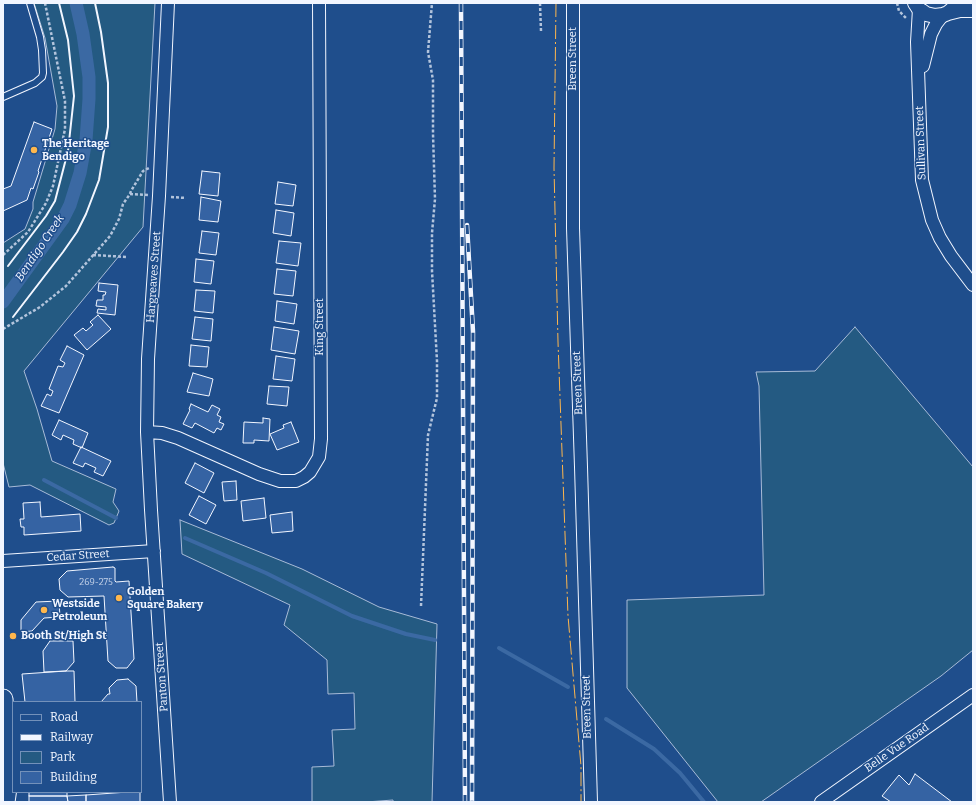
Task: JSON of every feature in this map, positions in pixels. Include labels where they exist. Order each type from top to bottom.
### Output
[{"type":"highway","points":[[3,699],[8,781],[5,802]]},
{"type":"street","name":"Hargreaves Street","points":[[154,551],[147,432],[148,359],[161,162],[168,3]]},
{"type":"street","name":"King Street","points":[[147,432],[162,433],[178,438],[265,476],[280,481],[296,481],[304,477],[310,472],[319,457],[319,3]]},
{"type":"street","name":"Breen Street","points":[[574,3],[573,228],[582,467],[588,742],[591,802]]},
{"type":"street","points":[[917,6],[926,14],[935,16],[950,10],[973,10]]},
{"type":"street","name":"Sullivan Street","points":[[917,6],[922,180],[926,201],[940,238],[951,256],[973,285]]},
{"type":"street","name":"Sullivan Street","points":[[919,83],[925,53],[931,34],[936,24],[950,10]]},
{"type":"street","name":"Cedar Street","points":[[3,561],[154,551]]},
{"type":"street","name":"Panton Street","points":[[154,551],[170,802]]},
{"type":"street","name":"Belle Vue Road","points":[[821,802],[973,695]]},
{"type":"street","name":"Breen Street","points":[[590,763],[600,802]]},
{"type":"lane","points":[[3,97],[35,83],[42,77],[43,65],[40,37],[30,3]]},
{"type":"path","points":[[3,255],[28,232],[46,203],[53,186],[65,129],[65,102],[45,3]]},
{"type":"path","points":[[422,606],[428,435],[437,398],[437,361],[432,271],[432,232],[435,199],[432,134],[433,80],[428,52],[432,3]]},
{"type":"path","points":[[540,3],[541,31]]},
{"type":"path","points":[[897,3],[899,11],[909,20]]},
{"type":"path","points":[[3,329],[32,312],[56,295],[70,282],[115,228],[123,204],[143,172],[161,162]]},
{"type":"path","points":[[130,194],[186,198]]},
{"type":"path","points":[[93,255],[127,257]]},
{"type":"green space","points":[[34,3],[155,3],[143,227],[24,371],[52,461],[116,489],[113,502],[119,511],[114,523],[109,525],[30,485],[9,487],[3,463],[3,243],[25,229],[33,209],[33,202],[55,129],[57,106],[45,38]]},
{"type":"green space","points":[[855,327],[973,467],[973,650],[941,676],[761,802],[718,802],[627,688],[627,600],[764,595],[759,386],[756,372],[815,371]]},
{"type":"green space","points":[[180,520],[302,569],[379,607],[437,624],[432,802],[393,802],[393,800],[366,802],[312,802],[312,767],[334,766],[332,730],[355,729],[354,693],[328,694],[327,660],[284,625],[290,605],[182,554]]},
{"type":"building","name":"The Heritage Bendigo","points":[[34,122],[52,129],[38,171],[39,172],[27,200],[3,211],[3,189],[11,186]]},
{"type":"building","points":[[202,171],[220,173],[218,196],[199,194]]},
{"type":"building","points":[[278,182],[296,185],[293,206],[275,204]]},
{"type":"building","points":[[201,197],[221,201],[218,222],[199,220]]},
{"type":"building","points":[[276,210],[294,213],[291,236],[273,233]]},
{"type":"building","points":[[202,231],[219,233],[216,255],[199,253]]},
{"type":"building","points":[[279,241],[301,243],[298,266],[276,263]]},
{"type":"building","points":[[196,259],[214,261],[211,284],[194,282]]},
{"type":"building","points":[[277,269],[296,271],[293,296],[274,294]]},
{"type":"building","points":[[99,283],[118,285],[115,315],[97,313],[98,309],[106,310],[106,307],[96,306],[97,300],[103,300],[103,295],[105,295],[106,292],[98,291]]},
{"type":"building","points":[[196,290],[215,291],[213,313],[194,311]]},
{"type":"building","points":[[277,301],[297,304],[294,324],[275,321]]},
{"type":"building","points":[[98,315],[111,329],[87,350],[74,335],[83,328],[86,331],[93,325],[90,322]]},
{"type":"building","points":[[195,317],[213,319],[211,341],[192,339]]},
{"type":"building","points":[[274,327],[299,331],[295,354],[271,350]]},
{"type":"building","points":[[191,345],[209,347],[207,367],[189,366]]},
{"type":"building","points":[[67,346],[84,355],[59,413],[41,406],[47,394],[51,396],[53,391],[49,389],[58,366],[63,367],[65,363],[60,360]]},
{"type":"building","points":[[276,356],[295,359],[292,381],[273,379]]},
{"type":"building","points":[[193,373],[213,379],[209,396],[187,392]]},
{"type":"building","points":[[269,386],[289,387],[287,406],[267,404]]},
{"type":"building","points":[[191,404],[208,412],[212,405],[220,409],[217,415],[221,417],[219,422],[224,424],[221,430],[217,428],[214,433],[195,423],[192,428],[183,424],[190,410]]},
{"type":"building","points":[[263,418],[270,419],[269,441],[254,440],[254,443],[243,443],[244,422],[263,423]]},
{"type":"building","points":[[59,420],[88,433],[82,448],[73,444],[74,440],[63,435],[61,440],[52,435]]},
{"type":"building","points":[[291,422],[299,442],[277,450],[270,434],[284,428],[283,425]]},
{"type":"building","points":[[81,447],[111,461],[103,476],[94,472],[96,468],[85,463],[83,467],[73,463]]},
{"type":"building","points":[[195,463],[214,473],[204,493],[185,483]]},
{"type":"building","points":[[236,481],[237,500],[224,501],[222,482]]},
{"type":"building","points":[[199,496],[216,505],[206,524],[189,515]]},
{"type":"building","points":[[264,498],[266,518],[243,521],[241,501]]},
{"type":"building","points":[[40,502],[41,517],[80,514],[81,531],[24,535],[24,527],[21,527],[20,519],[24,519],[23,503]]},
{"type":"building","points":[[292,512],[293,531],[272,533],[270,515]]},
{"type":"building","points":[[115,568],[116,582],[129,581],[134,659],[127,668],[116,668],[108,661],[104,596],[68,597],[60,590],[59,579],[67,571]]},
{"type":"building","name":"Westside Petroleum","points":[[59,601],[60,617],[44,618],[32,631],[21,632],[21,620],[36,602]]},
{"type":"building","points":[[50,641],[73,641],[74,662],[66,671],[44,672],[43,651]]},
{"type":"building","points":[[74,671],[75,701],[25,701],[22,674]]},
{"type":"building","points":[[128,679],[136,686],[137,701],[102,701],[108,694],[110,694],[109,688],[117,680]]},
{"type":"building","points":[[915,774],[952,802],[891,802],[882,796],[899,775],[909,785]]},
{"type":"building","points":[[29,793],[67,793],[67,796],[29,796]]},
{"type":"building","points":[[140,793],[140,802],[86,802],[86,795]]},
{"type":"building","points":[[86,795],[86,802],[68,802],[67,796]]},
{"type":"building","points":[[29,796],[67,796],[68,802],[29,802]]},
{"type":"waterway","name":"Bendigo Creek","points":[[3,302],[63,219],[70,205],[80,173],[86,140],[89,77],[83,34],[76,3]]},
{"type":"waterway","points":[[44,480],[116,518]]},
{"type":"waterway","points":[[185,538],[266,573],[352,616],[406,634],[435,640]]},
{"type":"waterway","points":[[499,648],[568,687]]},
{"type":"waterway","points":[[606,719],[654,749],[680,773],[704,802]]},
{"type":"railway","points":[[461,3],[465,802]]},
{"type":"railway","points":[[467,225],[473,332],[472,802]]},
{"type":"wall","points":[[8,266],[46,216],[55,201],[68,151],[74,96],[68,40],[59,3]]},
{"type":"wall","points":[[13,317],[77,232],[86,214],[99,180],[108,127],[108,83],[101,32],[95,3]]},
{"type":"power","points":[[556,3],[554,168],[558,342],[568,616],[581,766],[581,802]]},
{"type":"place","name":"The Heritage Bendigo","points":[[34,150]]},
{"type":"place","name":"Golden Square Bakery","points":[[119,598]]},
{"type":"place","name":"Westside Petroleum","points":[[44,610]]},
{"type":"place","name":"Booth St/High St","points":[[13,636]]}]
